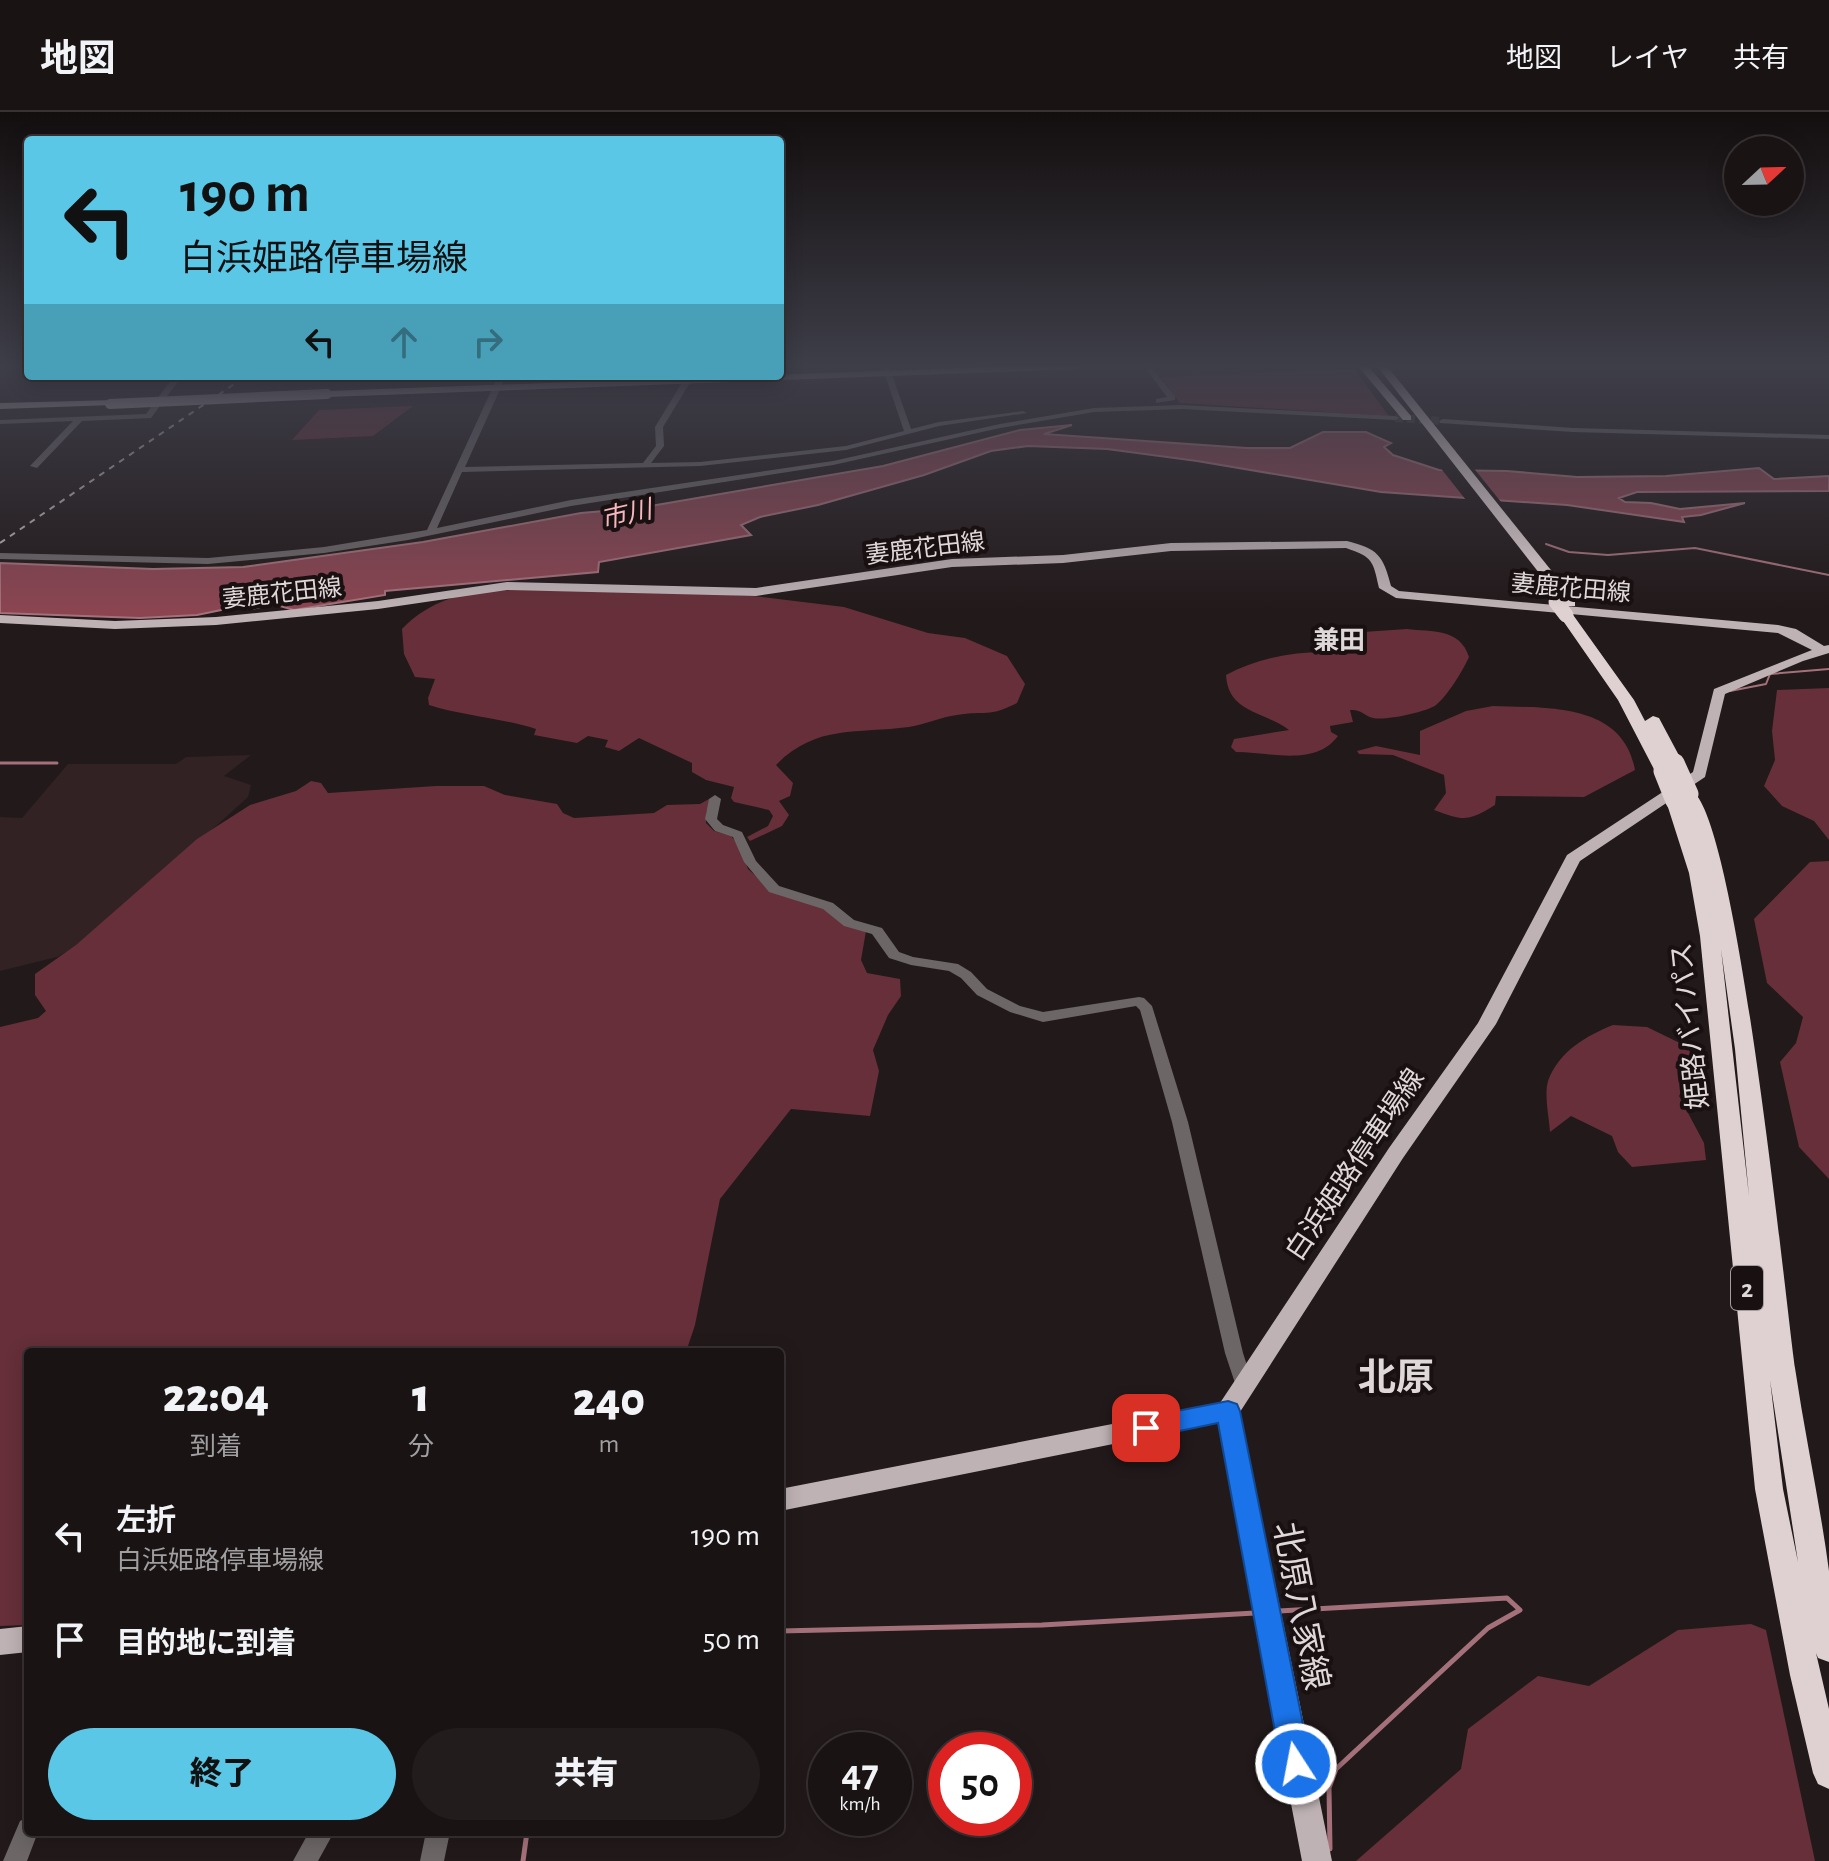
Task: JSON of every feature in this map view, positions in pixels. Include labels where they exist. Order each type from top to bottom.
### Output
[{"type":"highway","name":"姫路バイパス","points":[[1437,448],[1487,505]]},
{"type":"highway","name":"姫路バイパス","points":[[1447,448],[1615,672],[1708,843],[1735,977],[1799,1495],[1829,1648]]},
{"type":"highway","name":"姫路バイパス","points":[[1682,798],[1710,936],[1769,1489],[1805,1675],[1829,1773]]},
{"type":"main road","name":"妻鹿花田線","points":[[0,619],[115,625],[216,621],[378,605],[489,587],[756,592],[952,563],[1063,559],[1171,547],[1347,544],[1371,552],[1380,566],[1385,588],[1396,594],[1778,629],[1791,632],[1826,650]]},
{"type":"main road","name":"白浜姫路停車場線","points":[[1228,1411],[1396,1153],[1487,1024],[1573,858],[1700,774],[1719,692],[1798,658],[1826,650]]},
{"type":"main road","points":[[784,1499],[1228,1411]]},
{"type":"main road","name":"北原八家線","points":[[1228,1411],[1317,1861]]},
{"type":"main road","points":[[0,1642],[24,1639]]},
{"type":"street","points":[[34,466],[52,448]]},
{"type":"street","points":[[431,532],[469,448]]},
{"type":"street","points":[[644,467],[659,448]]},
{"type":"street","points":[[459,470],[644,467],[836,448]]},
{"type":"street","points":[[0,556],[208,561],[324,550],[571,503],[833,463],[902,448]]},
{"type":"street","points":[[715,799],[711,819],[719,828],[738,835],[750,862],[774,889],[828,906],[849,923],[877,931],[894,955],[911,961],[953,967],[966,975],[982,992],[1015,1009],[1043,1017],[1139,1001],[1147,1009],[1180,1122],[1234,1353],[1245,1387]]},
{"type":"street","points":[[15,1861],[25,1836]]},
{"type":"street","points":[[305,1861],[320,1836]]},
{"type":"street","points":[[432,1861],[437,1836]]},
{"type":"shaded area","points":[[488,590],[649,591],[753,596],[844,607],[928,633],[965,638],[1007,656],[1025,684],[1017,703],[999,710],[951,716],[909,727],[838,733],[806,743],[776,765],[793,783],[790,796],[779,801],[789,815],[782,826],[750,841],[747,837],[768,826],[773,816],[769,810],[734,802],[731,798],[734,787],[706,780],[692,772],[692,763],[639,738],[619,751],[605,747],[608,740],[588,736],[577,743],[534,735],[536,729],[429,705],[428,698],[435,679],[415,677],[404,654],[402,629],[441,602]]},
{"type":"shaded area","points":[[1407,629],[1452,636],[1465,648],[1469,657],[1436,705],[1415,713],[1386,718],[1373,718],[1350,710],[1353,722],[1330,726],[1331,732],[1338,736],[1328,746],[1305,755],[1236,752],[1231,747],[1234,739],[1289,730],[1240,704],[1228,687],[1226,675],[1250,664],[1290,654],[1362,652],[1362,648],[1342,643],[1363,632]]},
{"type":"shaded area","points":[[1829,688],[1829,840],[1814,821],[1782,806],[1764,786],[1775,760],[1772,731],[1777,690]]},
{"type":"shaded area","points":[[1493,706],[1559,709],[1599,721],[1615,732],[1628,748],[1635,770],[1584,797],[1496,796],[1495,805],[1471,817],[1459,818],[1434,810],[1446,793],[1444,775],[1393,755],[1359,754],[1357,751],[1376,746],[1420,755],[1420,731],[1466,711]]},
{"type":"shaded area","points":[[251,755],[224,776],[251,785],[248,797],[92,938],[57,957],[0,971],[0,817],[22,818],[68,764],[176,764],[186,757]]},
{"type":"shaded area","points":[[311,781],[321,783],[328,793],[484,786],[505,795],[557,804],[563,813],[574,818],[654,813],[667,805],[700,804],[709,799],[706,823],[714,831],[731,836],[739,845],[748,869],[758,878],[826,907],[866,931],[861,960],[867,973],[900,979],[901,996],[888,1015],[873,1050],[879,1071],[870,1116],[791,1109],[720,1199],[695,1325],[687,1348],[24,1348],[24,1625],[0,1626],[0,1027],[38,1018],[46,1011],[35,995],[35,974],[76,945],[197,839],[250,805],[296,791]]},
{"type":"shaded area","points":[[1829,861],[1829,1179],[1799,1147],[1780,1062],[1796,1043],[1803,1017],[1767,983],[1754,919],[1810,862]]},
{"type":"shaded area","points":[[1613,1025],[1647,1027],[1688,1047],[1695,1067],[1679,1096],[1704,1143],[1706,1160],[1632,1167],[1618,1152],[1612,1136],[1571,1116],[1550,1132],[1546,1092],[1553,1070],[1574,1046]]},
{"type":"shaded area","points":[[1751,1624],[1766,1630],[1815,1861],[1356,1861],[1461,1769],[1468,1729],[1538,1676],[1589,1686],[1678,1630]]},
{"type":"water","name":"市川","points":[[953,448],[1016,448],[991,451],[924,475],[818,505],[760,517],[741,525],[751,535],[599,562],[598,572],[385,591],[385,595],[294,610],[273,604],[197,615],[140,618],[0,613],[0,563],[153,569],[243,567],[423,542],[581,513],[639,508],[883,466]]},
{"type":"water","points":[[1071,448],[1385,448],[1393,455],[1439,470],[1507,471],[1577,477],[1666,476],[1759,468],[1774,479],[1829,476],[1829,491],[1637,492],[1619,498],[1625,502],[1680,509],[1745,503],[1682,517],[1684,522],[1567,505],[1381,492],[1107,449]]},
{"type":"pier","points":[[1439,466],[1472,466],[1501,502],[1466,500]]},
{"type":"waterway","points":[[1546,544],[1569,552],[1608,555],[1695,548],[1829,575]]},
{"type":"waterway","points":[[1730,691],[1766,684],[1770,674],[1829,669]]},
{"type":"waterway","points":[[0,763],[57,763]]},
{"type":"waterway","points":[[1279,1611],[1507,1598],[1520,1610],[1488,1628],[1336,1769],[1329,1788],[1330,1849]]},
{"type":"waterway","points":[[784,1631],[1042,1625],[1255,1613]]},
{"type":"waterway","points":[[523,1861],[526,1836]]},
{"type":"railway","points":[[0,543],[140,448]]},
{"type":"district","name":"兼田","points":[[1339,640]]},
{"type":"district","name":"北原","points":[[1396,1377]]},
{"type":"route","points":[[1146,1428],[1228,1411],[1296,1764]]}]
